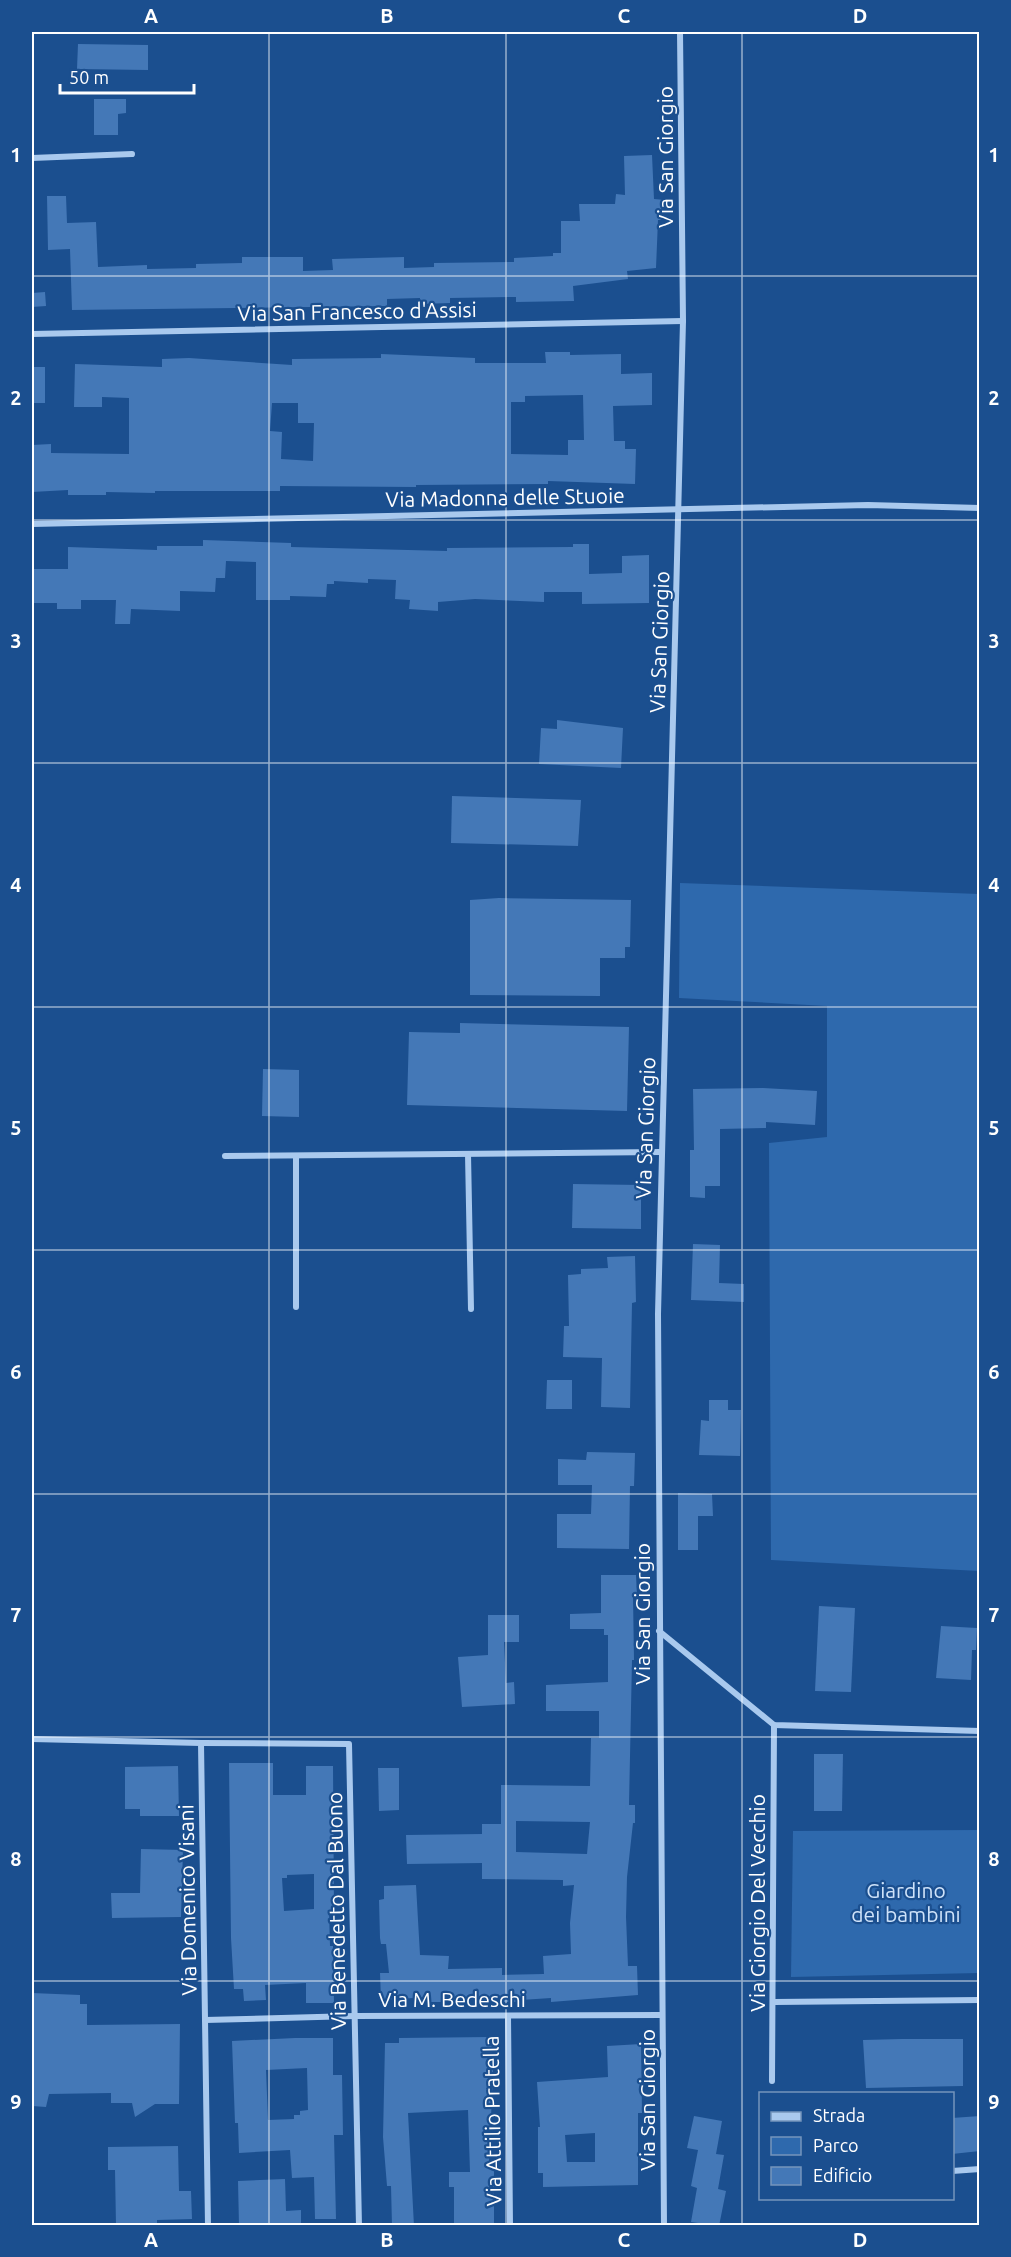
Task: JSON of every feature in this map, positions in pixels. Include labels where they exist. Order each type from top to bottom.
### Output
[{"type":"street","name":"Via San Giorgio","points":[[664,2226],[658,1314],[683,321],[680,32]]},
{"type":"street","points":[[32,158],[132,154]]},
{"type":"street","name":"Via San Francesco d'Assisi","points":[[32,334],[683,321]]},
{"type":"street","name":"Via Madonna delle Stuoie","points":[[32,524],[868,505],[980,508]]},
{"type":"street","points":[[225,1156],[661,1152]]},
{"type":"street","points":[[468,1154],[471,1309]]},
{"type":"street","points":[[296,1156],[296,1307]]},
{"type":"street","points":[[659,1631],[774,1725],[980,1731]]},
{"type":"street","name":"Via Giorgio Del Vecchio","points":[[772,2081],[774,1725]]},
{"type":"street","points":[[32,1739],[201,1743]]},
{"type":"street","name":"Via Benedetto Dal Buono","points":[[201,1743],[349,1744],[359,2226]]},
{"type":"street","name":"Via Domenico Visani","points":[[201,1743],[208,2226]]},
{"type":"street","points":[[774,2002],[980,2000]]},
{"type":"street","name":"Via M. Bedeschi","points":[[205,2020],[354,2016],[662,2015]]},
{"type":"street","name":"Via Attilio Pratella","points":[[508,2016],[510,2226]]},
{"type":"street","points":[[954,2171],[980,2169]]},
{"type":"green space","points":[[680,883],[979,894],[979,1571],[771,1560],[769,1143],[827,1137],[827,1006],[679,998]]},
{"type":"green space","name":"Giardino dei bambini","points":[[979,1830],[979,1973],[791,1977],[793,1831]]},
{"type":"building","points":[[78,44],[148,45],[148,70],[77,69]]},
{"type":"building","points":[[94,99],[126,99],[126,113],[118,114],[118,135],[94,135]]},
{"type":"building","points":[[652,155],[654,199],[665,200],[662,220],[658,220],[656,268],[627,271],[628,279],[573,286],[574,301],[516,302],[516,297],[450,298],[450,303],[420,304],[420,298],[387,299],[387,306],[72,310],[70,249],[48,250],[47,196],[66,196],[67,223],[96,222],[98,267],[147,265],[147,269],[196,268],[196,264],[242,263],[242,257],[303,257],[303,271],[333,270],[332,259],[404,257],[404,268],[434,267],[434,263],[514,262],[514,258],[553,256],[553,253],[561,253],[561,221],[580,221],[579,204],[615,204],[616,194],[625,195],[624,156]]},
{"type":"building","points":[[45,292],[46,306],[32,307],[32,293]]},
{"type":"building","points":[[545,352],[570,352],[570,355],[621,354],[621,374],[652,373],[652,405],[613,406],[614,441],[625,441],[625,449],[636,449],[635,484],[548,481],[548,484],[416,485],[416,487],[280,486],[280,491],[106,492],[106,495],[68,495],[68,490],[32,492],[32,445],[51,444],[51,453],[129,454],[129,398],[102,397],[102,407],[74,407],[75,364],[162,367],[162,359],[189,358],[292,365],[292,359],[381,358],[381,354],[475,358],[475,363],[546,363]],"holes":[[[583,395],[584,440],[568,440],[568,455],[511,454],[511,402],[525,402],[525,396]],[[272,403],[298,403],[298,423],[314,423],[313,461],[281,459],[282,432],[270,431]]]},
{"type":"building","points":[[32,367],[45,367],[45,403],[32,403]]},
{"type":"building","points":[[203,540],[291,543],[291,547],[447,551],[447,548],[573,547],[573,544],[589,544],[589,574],[622,573],[622,556],[649,555],[649,603],[582,604],[582,592],[544,592],[544,602],[475,599],[438,602],[438,611],[409,609],[410,600],[395,599],[396,580],[368,579],[368,583],[334,581],[334,584],[327,584],[326,597],[290,596],[290,600],[256,600],[256,562],[226,561],[225,578],[216,578],[215,592],[180,591],[180,611],[131,609],[130,624],[115,624],[116,600],[81,600],[81,609],[57,609],[57,603],[32,603],[32,569],[68,569],[68,547],[157,550],[157,546],[203,546]]},
{"type":"building","points":[[557,720],[623,728],[621,768],[539,764],[541,728],[557,729]]},
{"type":"building","points":[[452,796],[581,800],[578,846],[451,843]]},
{"type":"building","points":[[499,898],[631,900],[630,947],[625,947],[625,958],[600,958],[600,996],[470,995],[470,900]]},
{"type":"building","points":[[460,1023],[629,1027],[627,1111],[407,1105],[409,1032],[460,1033]]},
{"type":"building","points":[[263,1069],[299,1070],[299,1117],[262,1116]]},
{"type":"building","points":[[763,1088],[817,1091],[815,1125],[766,1122],[766,1128],[720,1129],[720,1186],[705,1186],[705,1198],[690,1197],[690,1150],[694,1150],[693,1089]]},
{"type":"building","points":[[573,1184],[641,1185],[641,1229],[572,1228]]},
{"type":"building","points":[[693,1244],[720,1245],[719,1283],[744,1284],[744,1302],[691,1300]]},
{"type":"building","points":[[635,1256],[636,1302],[632,1303],[630,1408],[601,1407],[602,1358],[563,1357],[564,1326],[569,1326],[568,1275],[581,1274],[581,1269],[608,1268],[607,1257]]},
{"type":"building","points":[[547,1380],[572,1380],[572,1409],[546,1409]]},
{"type":"building","points":[[709,1400],[728,1400],[728,1410],[741,1410],[740,1456],[699,1455],[701,1420],[709,1421]]},
{"type":"building","points":[[587,1452],[635,1453],[634,1486],[630,1486],[629,1549],[557,1548],[557,1514],[591,1514],[592,1485],[558,1485],[558,1459],[586,1460]]},
{"type":"building","points":[[678,1493],[712,1494],[713,1516],[698,1516],[698,1550],[678,1550]]},
{"type":"building","points":[[601,1575],[636,1575],[637,1596],[633,1596],[634,1660],[632,1660],[629,1805],[635,1805],[635,1823],[633,1823],[627,1877],[626,1917],[628,1966],[637,1966],[638,1995],[551,2002],[551,1998],[521,2000],[521,2002],[502,2002],[502,1999],[430,2002],[430,1997],[381,2000],[380,1973],[389,1973],[386,1944],[381,1944],[380,1938],[379,1900],[384,1899],[384,1886],[416,1885],[420,1955],[449,1956],[448,1969],[502,1968],[502,1975],[544,1974],[543,1956],[571,1954],[570,1923],[574,1885],[563,1886],[563,1880],[482,1879],[482,1863],[407,1864],[406,1835],[482,1834],[482,1824],[501,1824],[501,1785],[590,1786],[591,1738],[599,1738],[599,1711],[546,1711],[546,1685],[608,1682],[608,1635],[604,1635],[604,1629],[570,1629],[570,1614],[601,1613]],"holes":[[[516,1821],[590,1822],[587,1854],[516,1852]]]},
{"type":"building","points":[[819,1606],[855,1608],[851,1692],[815,1691]]},
{"type":"building","points":[[488,1615],[519,1615],[519,1642],[504,1642],[506,1683],[514,1682],[515,1704],[462,1707],[458,1657],[488,1655]]},
{"type":"building","points":[[941,1626],[977,1628],[976,1650],[972,1650],[971,1680],[936,1678]]},
{"type":"building","points":[[814,1754],[843,1754],[842,1811],[814,1811]]},
{"type":"building","points":[[229,1763],[273,1763],[273,1795],[306,1795],[306,1766],[333,1766],[334,1910],[329,1910],[330,1946],[333,1946],[334,2003],[306,2003],[306,1983],[265,1985],[266,2000],[244,2001],[243,1989],[234,1989],[231,1938]],"holes":[[[314,1874],[314,1909],[284,1911],[282,1878],[287,1878],[287,1875]]]},
{"type":"building","points":[[178,1766],[179,1816],[140,1816],[140,1809],[125,1809],[125,1767]]},
{"type":"building","points":[[378,1768],[399,1768],[399,1810],[379,1811]]},
{"type":"building","points":[[141,1849],[183,1850],[181,1917],[112,1918],[111,1893],[140,1893]]},
{"type":"building","points":[[32,1993],[80,1995],[80,2004],[87,2004],[87,2025],[180,2024],[179,2104],[155,2104],[135,2117],[132,2103],[111,2103],[111,2093],[49,2094],[46,2107],[32,2106]]},
{"type":"building","points":[[491,2037],[493,2073],[489,2162],[494,2162],[494,2226],[454,2226],[454,2187],[449,2187],[449,2172],[470,2172],[468,2110],[408,2113],[414,2226],[392,2226],[391,2186],[387,2186],[383,2137],[385,2043],[399,2043],[399,2038]]},
{"type":"building","points":[[333,2038],[333,2075],[342,2075],[343,2135],[334,2135],[336,2219],[315,2219],[314,2177],[292,2178],[290,2150],[239,2153],[238,2123],[235,2123],[232,2041]],"holes":[[[307,2068],[308,2110],[300,2111],[300,2115],[294,2115],[294,2119],[268,2120],[266,2070]]]},
{"type":"building","points":[[963,2039],[963,2086],[866,2088],[863,2040]]},
{"type":"building","points":[[641,2044],[642,2113],[638,2113],[638,2185],[543,2187],[543,2173],[538,2173],[538,2127],[540,2127],[537,2082],[608,2077],[607,2046]],"holes":[[[595,2133],[595,2162],[567,2162],[565,2135]]]},
{"type":"building","points":[[694,2116],[722,2121],[716,2154],[724,2155],[718,2189],[726,2191],[719,2226],[691,2222],[697,2188],[691,2186],[698,2150],[687,2148]]},
{"type":"building","points":[[980,2116],[980,2151],[954,2154],[954,2118]]},
{"type":"building","points":[[178,2146],[179,2191],[191,2191],[192,2219],[157,2220],[157,2226],[116,2226],[115,2170],[108,2170],[108,2147]]},
{"type":"building","points":[[285,2179],[286,2211],[301,2210],[301,2226],[239,2226],[238,2181]]}]
